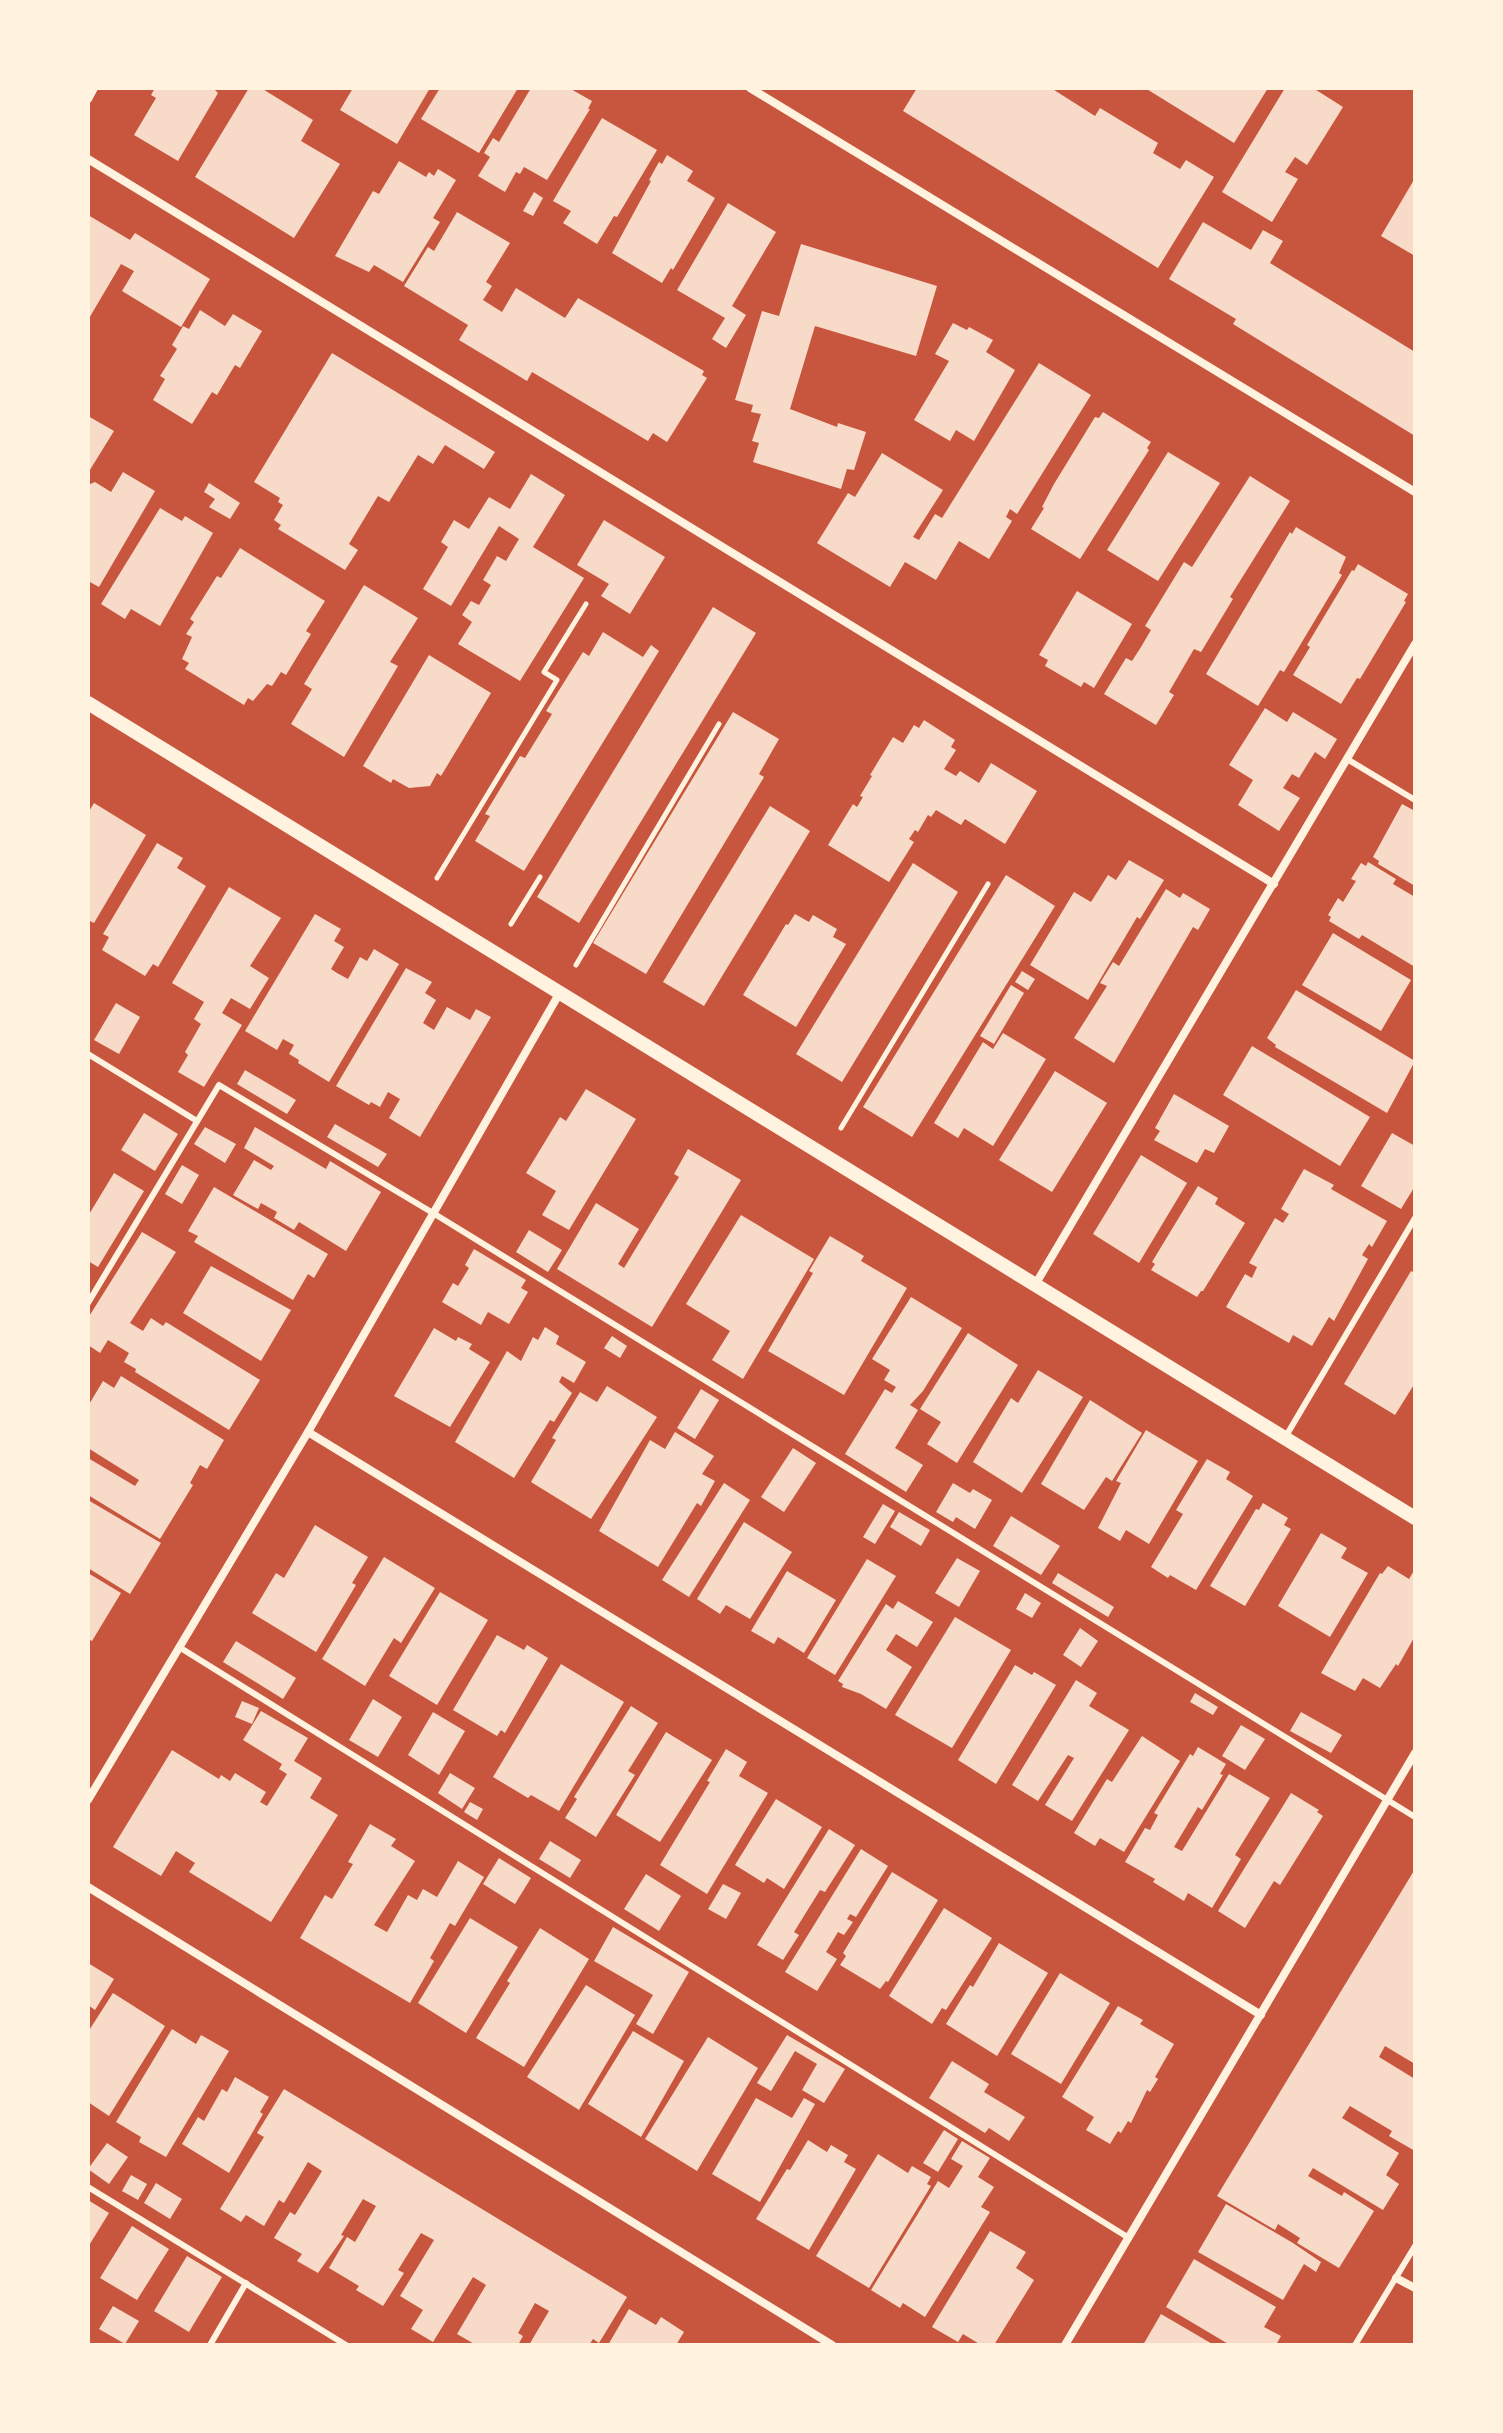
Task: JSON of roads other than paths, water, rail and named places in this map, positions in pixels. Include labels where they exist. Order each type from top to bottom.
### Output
[{"type":"street","points":[[88,99],[94,88]]},
{"type":"street","points":[[750,88],[1415,492]]},
{"type":"street","points":[[88,159],[1274,884]]},
{"type":"street","points":[[1035,1285],[1415,644]]},
{"type":"street","points":[[88,703],[1415,1518]]},
{"type":"street","points":[[88,1800],[308,1432],[559,994]]},
{"type":"street","points":[[308,1432],[1261,2015]]},
{"type":"street","points":[[1065,2345],[1415,1753]]},
{"type":"street","points":[[88,1887],[832,2345]]},
{"type":"street","points":[[1396,2278],[1415,2288]]},
{"type":"lane","points":[[1347,759],[1415,800]]},
{"type":"lane","points":[[88,1054],[197,1121]]},
{"type":"lane","points":[[88,1303],[219,1085],[433,1213],[1415,1817]]},
{"type":"lane","points":[[1284,1439],[1415,1218]]},
{"type":"lane","points":[[179,1647],[1129,2238]]},
{"type":"lane","points":[[88,2187],[346,2345]]},
{"type":"lane","points":[[1355,2345],[1415,2246]]},
{"type":"lane","points":[[210,2345],[246,2283]]}]
